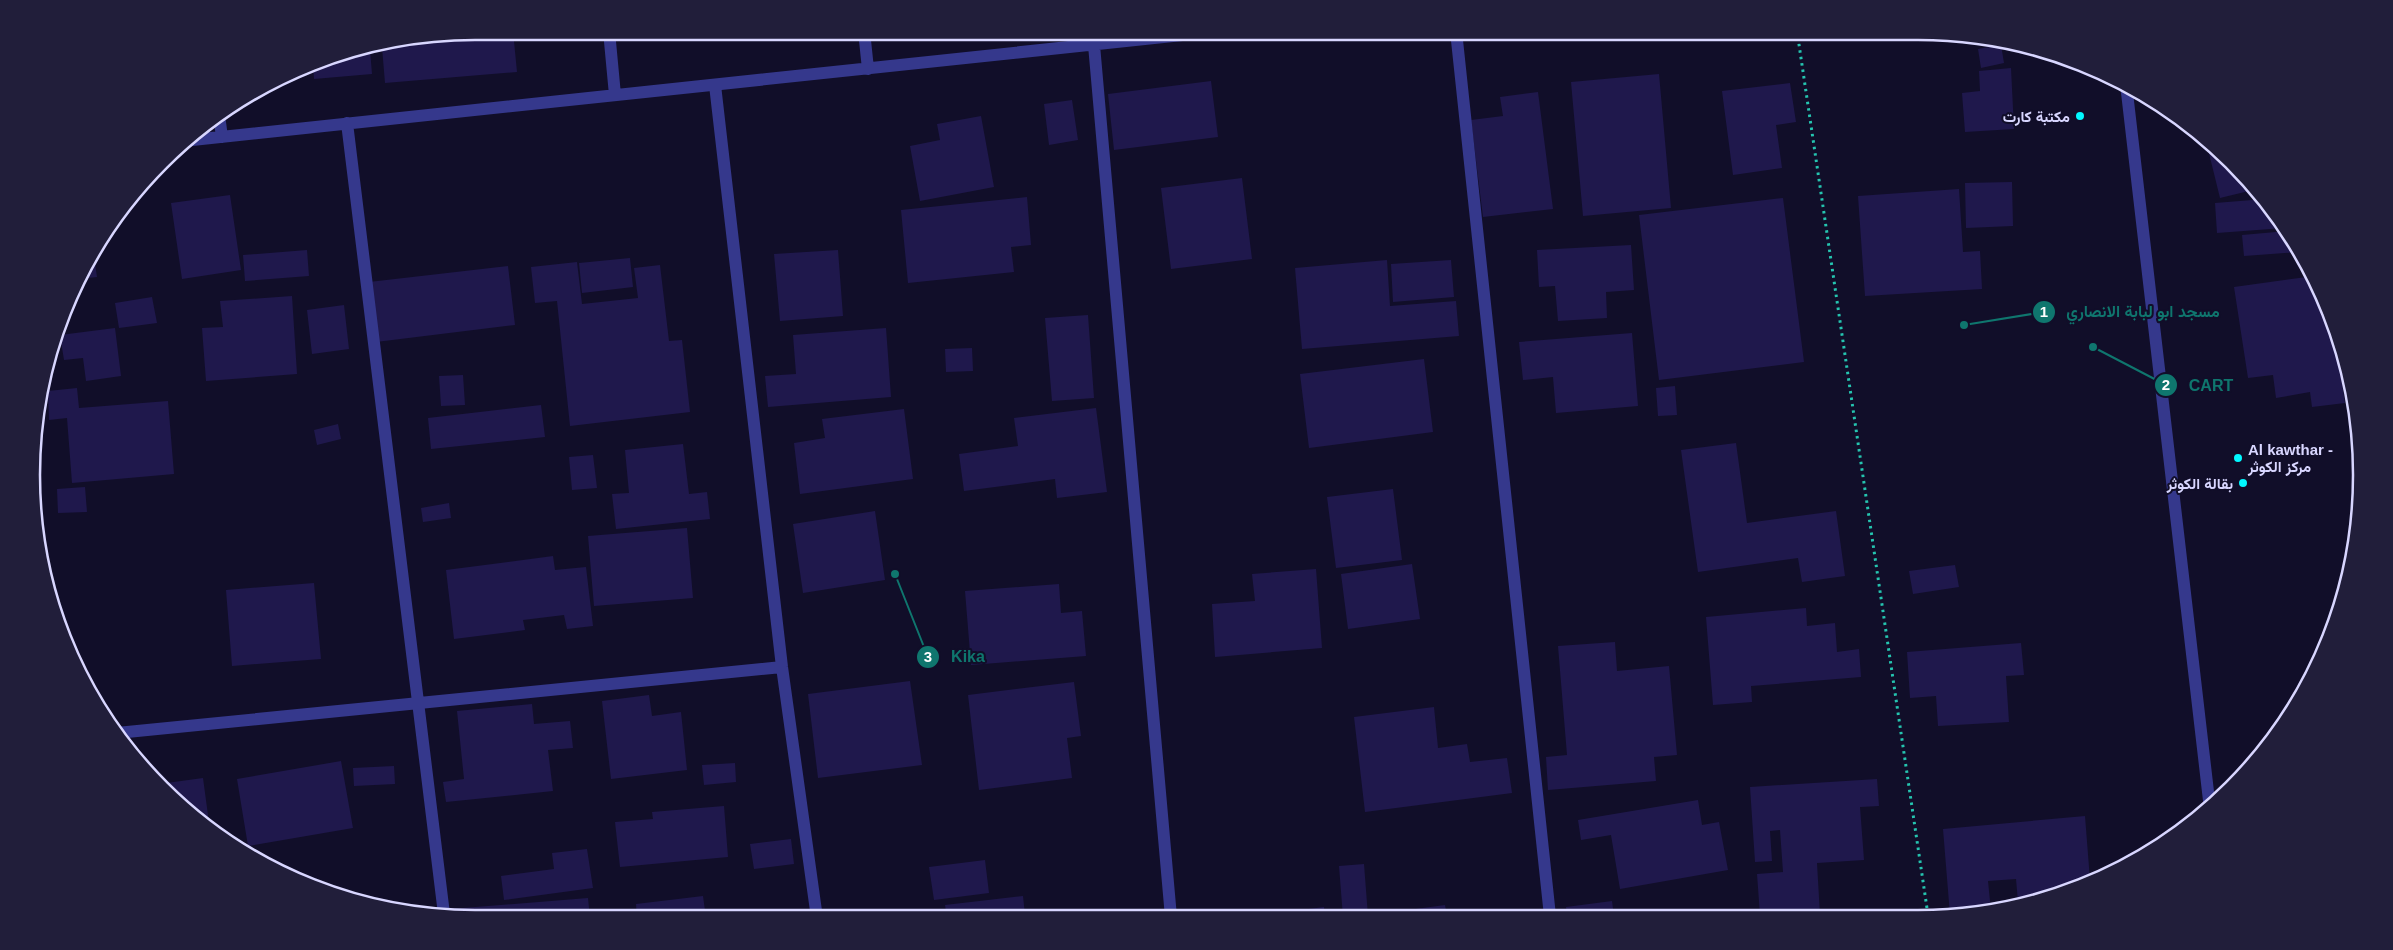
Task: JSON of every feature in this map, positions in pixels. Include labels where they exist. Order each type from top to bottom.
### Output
[{"type":"street","points":[[610,40],[615,95]]},
{"type":"street","points":[[865,40],[868,68]]},
{"type":"street","points":[[198,139],[1139,40]]},
{"type":"street","points":[[1457,40],[1549,910]]},
{"type":"street","points":[[1094,45],[1170,910]]},
{"type":"street","points":[[715,84],[782,667],[816,910]]},
{"type":"street","points":[[2127,94],[2210,797]]},
{"type":"street","points":[[220,123],[222,137]]},
{"type":"street","points":[[347,123],[442,909]]},
{"type":"street","points":[[125,733],[782,667]]},
{"type":"path","points":[[1798,40],[1927,910]]},
{"type":"building","points":[[514,40],[517,72],[385,83],[382,50],[447,41]]},
{"type":"building","points":[[1992,46],[2001,48],[2004,63],[1981,68],[1978,49]]},
{"type":"building","points":[[370,53],[372,74],[314,79],[313,71]]},
{"type":"building","points":[[2011,68],[2014,129],[1965,132],[1962,93],[1980,91],[1979,71]]},
{"type":"building","points":[[1659,74],[1671,208],[1583,216],[1571,82]]},
{"type":"building","points":[[1211,81],[1218,137],[1114,150],[1108,94]]},
{"type":"building","points":[[1790,83],[1796,122],[1776,125],[1782,168],[1733,175],[1722,91]]},
{"type":"building","points":[[1538,92],[1553,209],[1483,217],[1471,120],[1503,116],[1500,97]]},
{"type":"building","points":[[1072,100],[1078,140],[1049,145],[1044,104]]},
{"type":"building","points":[[981,116],[994,187],[920,201],[910,146],[940,140],[937,124]]},
{"type":"building","points":[[2208,151],[2248,191],[2220,198]]},
{"type":"building","points":[[1242,178],[1252,259],[1171,269],[1161,188]]},
{"type":"building","points":[[2012,182],[2013,226],[1966,228],[1965,183]]},
{"type":"building","points":[[1959,189],[1963,252],[1980,251],[1982,289],[1865,296],[1858,196]]},
{"type":"building","points":[[230,195],[241,270],[182,279],[171,203]]},
{"type":"building","points":[[1027,197],[1031,245],[1011,247],[1014,272],[908,283],[901,210]]},
{"type":"building","points":[[1783,198],[1804,362],[1659,380],[1639,215]]},
{"type":"building","points":[[2255,200],[2277,229],[2217,233],[2215,203]]},
{"type":"building","points":[[2279,232],[2292,253],[2244,256],[2242,235]]},
{"type":"building","points":[[1631,245],[1634,290],[1606,292],[1607,318],[1558,321],[1555,286],[1539,287],[1537,250]]},
{"type":"building","points":[[307,250],[309,276],[245,281],[243,255]]},
{"type":"building","points":[[838,250],[843,316],[780,321],[774,254]]},
{"type":"building","points":[[630,258],[633,287],[582,293],[579,263]]},
{"type":"building","points":[[1387,260],[1390,306],[1456,301],[1459,336],[1302,349],[1295,268]]},
{"type":"building","points":[[1451,260],[1454,297],[1393,302],[1391,264]]},
{"type":"building","points":[[577,262],[582,304],[638,298],[634,268],[660,265],[669,341],[682,340],[690,412],[570,426],[557,301],[535,303],[531,267]]},
{"type":"building","points":[[95,263],[97,277],[87,278]]},
{"type":"building","points":[[508,266],[515,325],[376,342],[369,282]]},
{"type":"building","points":[[2305,277],[2330,335],[2340,370],[2345,403],[2312,407],[2310,392],[2276,398],[2273,375],[2248,378],[2234,287]]},
{"type":"building","points":[[292,296],[297,374],[206,381],[202,328],[223,327],[220,301]]},
{"type":"building","points":[[152,297],[157,323],[119,328],[115,303]]},
{"type":"building","points":[[344,305],[349,349],[312,354],[307,310]]},
{"type":"building","points":[[1088,315],[1094,398],[1052,401],[1045,318]]},
{"type":"building","points":[[115,328],[121,376],[86,381],[83,358],[64,360],[61,342],[63,335]]},
{"type":"building","points":[[886,328],[891,397],[768,407],[765,376],[796,374],[793,335]]},
{"type":"building","points":[[1632,333],[1638,406],[1556,413],[1553,377],[1523,380],[1519,342]]},
{"type":"building","points":[[972,348],[973,371],[946,372],[945,349]]},
{"type":"building","points":[[1424,359],[1433,432],[1309,448],[1300,374]]},
{"type":"building","points":[[463,375],[465,405],[441,406],[439,376]]},
{"type":"building","points":[[1675,386],[1677,415],[1658,416],[1656,388]]},
{"type":"building","points":[[77,388],[79,408],[168,401],[174,474],[72,483],[67,418],[49,420],[48,391]]},
{"type":"building","points":[[541,405],[545,437],[431,449],[428,418]]},
{"type":"building","points":[[1096,408],[1107,492],[1057,498],[1055,479],[964,491],[959,454],[1018,446],[1014,418]]},
{"type":"building","points":[[904,409],[913,479],[800,494],[794,443],[825,438],[822,419]]},
{"type":"building","points":[[338,424],[341,439],[317,445],[314,430]]},
{"type":"building","points":[[1736,443],[1747,523],[1836,511],[1845,576],[1802,582],[1798,558],[1698,572],[1681,450]]},
{"type":"building","points":[[683,444],[689,494],[707,492],[710,519],[616,529],[612,494],[629,493],[625,450]]},
{"type":"building","points":[[593,455],[597,488],[572,490],[569,457]]},
{"type":"building","points":[[85,487],[87,512],[58,513],[57,489]]},
{"type":"building","points":[[1393,489],[1402,560],[1336,568],[1327,497]]},
{"type":"building","points":[[449,503],[451,518],[423,522],[421,508]]},
{"type":"building","points":[[875,511],[885,580],[803,593],[793,524]]},
{"type":"building","points":[[687,528],[693,598],[594,606],[588,536]]},
{"type":"building","points":[[553,556],[555,570],[586,567],[593,626],[567,629],[564,615],[523,620],[525,630],[454,639],[446,570]]},
{"type":"building","points":[[1412,564],[1420,619],[1348,629],[1341,574]]},
{"type":"building","points":[[1955,565],[1959,587],[1913,594],[1909,571]]},
{"type":"building","points":[[1316,569],[1322,648],[1215,657],[1212,604],[1255,601],[1252,574]]},
{"type":"building","points":[[314,583],[321,659],[232,666],[226,590]]},
{"type":"building","points":[[1059,584],[1061,613],[1082,611],[1086,656],[971,665],[965,591]]},
{"type":"building","points":[[1806,608],[1807,626],[1835,623],[1837,652],[1859,649],[1861,677],[1751,686],[1752,702],[1713,705],[1706,617]]},
{"type":"building","points":[[1615,642],[1617,671],[1669,666],[1677,755],[1654,757],[1656,781],[1548,790],[1546,757],[1567,755],[1558,646]]},
{"type":"building","points":[[2021,643],[2024,675],[2006,676],[2009,722],[1938,726],[1936,696],[1910,698],[1907,652]]},
{"type":"building","points":[[910,681],[922,765],[818,778],[808,694]]},
{"type":"building","points":[[1074,682],[1081,736],[1067,738],[1072,778],[979,790],[968,695]]},
{"type":"building","points":[[649,695],[652,716],[681,712],[687,770],[611,779],[602,701]]},
{"type":"building","points":[[532,704],[534,724],[570,721],[573,748],[548,750],[553,791],[446,802],[443,782],[464,779],[457,711]]},
{"type":"building","points":[[1434,707],[1438,748],[1467,744],[1470,762],[1507,758],[1512,793],[1365,812],[1354,717]]},
{"type":"building","points":[[341,761],[353,828],[248,846],[237,779]]},
{"type":"building","points":[[735,763],[736,782],[704,785],[702,765]]},
{"type":"building","points":[[394,766],[395,784],[354,786],[353,768]]},
{"type":"building","points":[[203,778],[208,819],[188,802],[167,783]]},
{"type":"building","points":[[1877,779],[1879,806],[1860,807],[1864,860],[1817,863],[1820,910],[1760,910],[1757,874],[1783,872],[1780,830],[1770,831],[1772,861],[1755,862],[1750,787]]},
{"type":"building","points":[[1698,800],[1702,825],[1719,822],[1728,870],[1620,889],[1611,835],[1581,840],[1578,820]]},
{"type":"building","points":[[724,806],[728,857],[620,867],[615,822],[653,819],[652,812]]},
{"type":"building","points":[[2085,816],[2090,874],[2058,887],[2018,898],[2016,879],[1988,881],[1990,904],[1949,909],[1943,829]]},
{"type":"building","points":[[791,839],[794,864],[754,869],[750,844]]},
{"type":"building","points":[[587,849],[593,888],[504,900],[501,876],[554,869],[552,853]]},
{"type":"building","points":[[985,860],[989,893],[934,900],[929,867]]},
{"type":"building","points":[[1364,864],[1368,910],[1342,910],[1339,866]]},
{"type":"building","points":[[703,896],[705,910],[636,910],[636,904]]},
{"type":"building","points":[[1023,896],[1024,910],[946,910],[945,905]]},
{"type":"building","points":[[588,898],[589,910],[475,910],[450,909]]},
{"type":"building","points":[[1612,901],[1613,910],[1566,910],[1566,907]]},
{"type":"building","points":[[1445,905],[1446,910],[1408,910]]},
{"type":"building","points":[[1324,907],[1324,910],[1301,910]]},
{"type":"place","name":"مكتبة كارت","points":[[2080,116]]},
{"type":"place","name":"مسجد ابو لبابة الانصاري","points":[[1964,325]]},
{"type":"place","name":"CART","points":[[2093,347]]},
{"type":"place","name":"Al kawthar - مركز الكوثر","points":[[2238,458]]},
{"type":"place","name":"بقالة الكوثر","points":[[2243,483]]},
{"type":"place","name":"Kika","points":[[895,574]]}]
